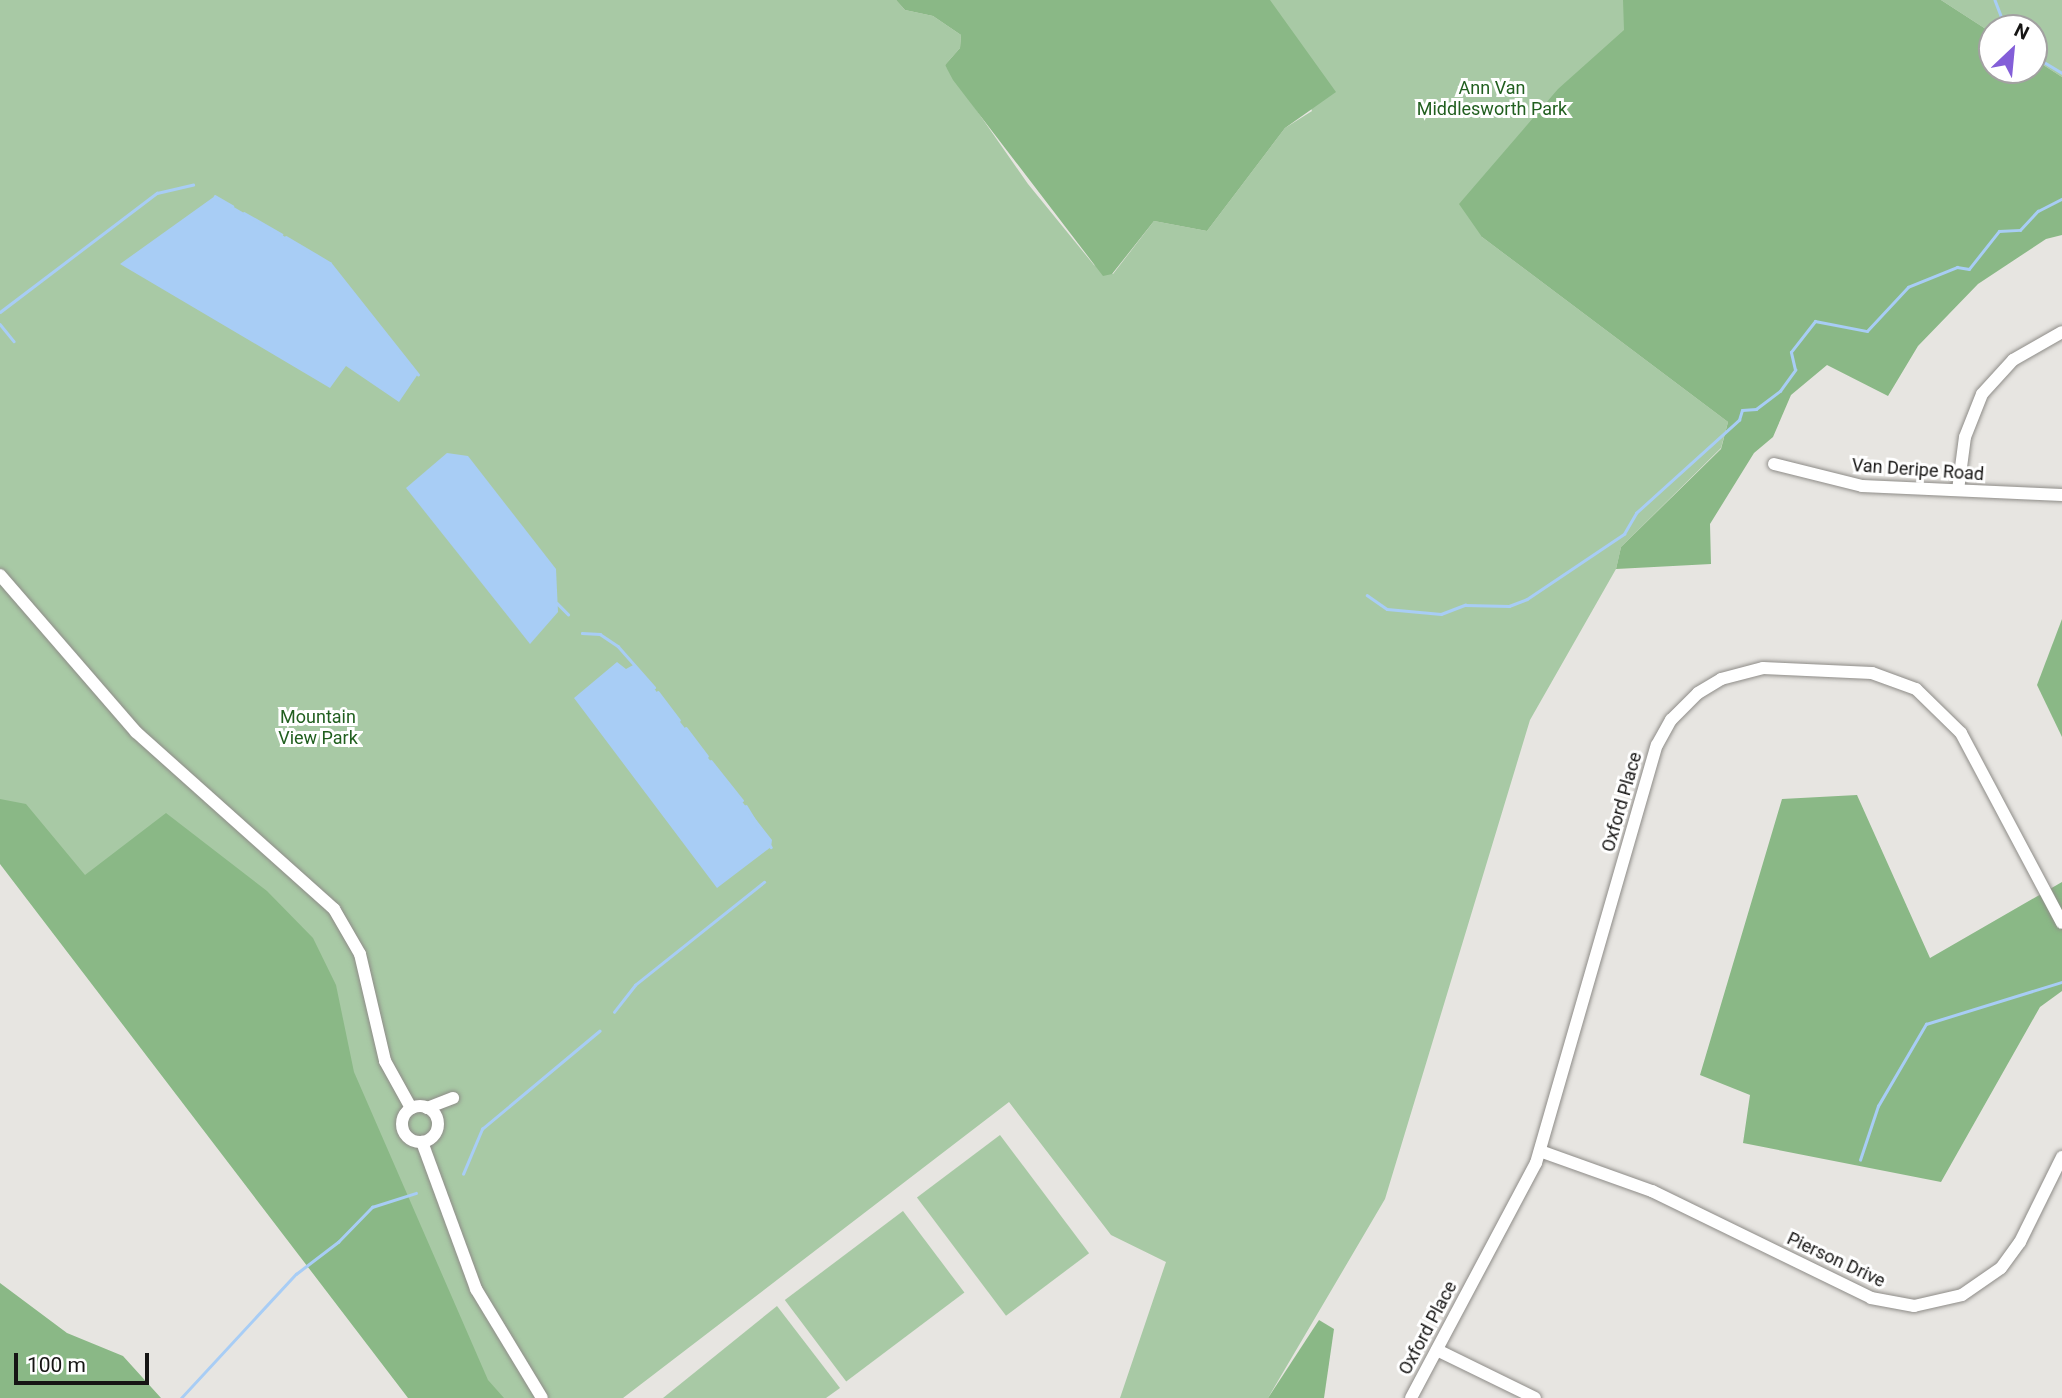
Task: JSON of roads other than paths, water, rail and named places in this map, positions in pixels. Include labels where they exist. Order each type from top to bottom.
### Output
[{"type":"street","points":[[1958,490],[1967,430],[1982,394],[2013,360],[2062,332]]},
{"type":"street","name":"Van Deripe Road","points":[[1774,464],[1862,486],[2062,495]]},
{"type":"street","points":[[0,575],[136,732],[334,909],[360,954],[385,1061],[411,1108]]},
{"type":"street","name":"Oxford Place","points":[[1411,1398],[1540,1151],[1657,745],[1680,709],[1721,679],[1763,668],[1872,673],[1932,700],[1961,733],[2062,923]]},
{"type":"street","points":[[453,1098],[437,1119],[435,1134],[422,1142],[412,1141],[402,1130],[402,1119],[411,1108],[427,1108],[453,1098]]},
{"type":"street","points":[[427,1108],[437,1119]]},
{"type":"street","points":[[422,1142],[476,1289],[542,1398]]},
{"type":"street","name":"Pierson Drive","points":[[1540,1151],[1652,1191],[1871,1298],[1914,1306],[1962,1295],[2001,1268],[2062,1157]]},
{"type":"street","points":[[1437,1350],[1535,1398]]},
{"type":"water","points":[[215,196],[330,263],[418,374],[399,402],[346,366],[330,388],[120,264]]},
{"type":"water","points":[[447,453],[468,456],[556,569],[558,612],[530,644],[406,488]]},
{"type":"water","points":[[617,662],[626,669],[635,664],[772,840],[771,847],[717,888],[574,698]]},
{"type":"waterway","points":[[1995,0],[2000,14]]},
{"type":"waterway","points":[[2048,64],[2062,73]]},
{"type":"waterway","points":[[0,312],[157,193],[193,185]]},
{"type":"waterway","points":[[215,196],[232,206]]},
{"type":"waterway","points":[[1367,595],[1387,609],[1441,614],[1465,605],[1509,606],[1527,599],[1624,534],[1636,513],[1739,420],[1742,410],[1756,409],[1780,391],[1795,370],[1791,352],[1815,321],[1867,331],[1908,287],[1957,267],[1969,269],[1999,231],[2020,230],[2038,211],[2062,199]]},
{"type":"waterway","points":[[244,213],[281,234]]},
{"type":"waterway","points":[[286,237],[330,263],[418,374]]},
{"type":"waterway","points":[[0,324],[14,341]]},
{"type":"waterway","points":[[557,603],[568,614]]},
{"type":"waterway","points":[[582,633],[600,634],[618,646],[654,687]]},
{"type":"waterway","points":[[658,692],[679,720]]},
{"type":"waterway","points":[[686,728],[707,756]]},
{"type":"waterway","points":[[711,761],[742,800]]},
{"type":"waterway","points":[[746,806],[771,847]]},
{"type":"waterway","points":[[614,1012],[635,985],[764,882]]},
{"type":"waterway","points":[[1860,1160],[1878,1106],[1926,1024],[2062,982]]},
{"type":"waterway","points":[[463,1174],[482,1129],[599,1031]]},
{"type":"waterway","points":[[181,1398],[296,1274],[338,1242],[372,1207],[416,1193]]},
{"type":"park label","name":"Ann Van Middlesworth Park","points":[[1492,99]]},
{"type":"park label","name":"Mountain View Park","points":[[318,728]]}]
